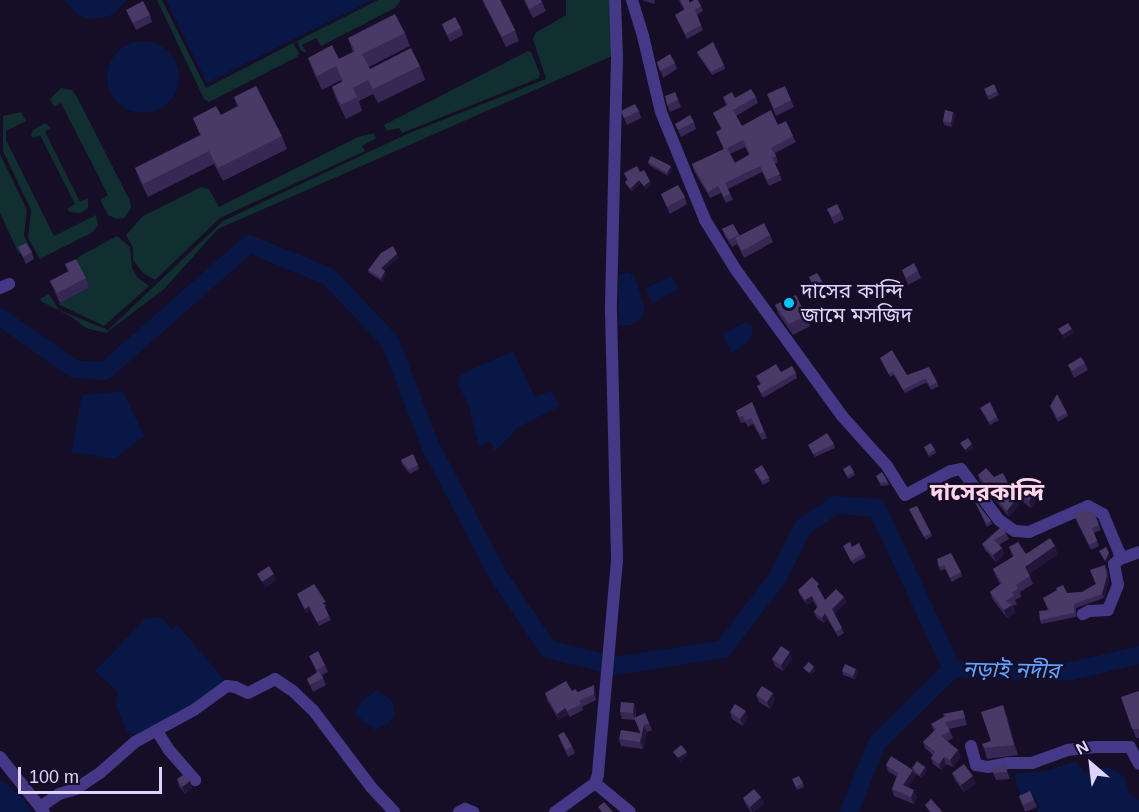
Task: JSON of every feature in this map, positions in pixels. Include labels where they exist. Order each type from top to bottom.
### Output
[{"type":"street","points":[[555,812],[596,779],[617,560],[611,312],[617,58],[615,0]]},
{"type":"street","points":[[632,0],[661,112],[705,220],[736,270],[842,416],[887,466],[902,494],[905,495],[951,471],[961,470],[999,519],[1015,531],[1029,532],[1088,506],[1103,514],[1120,559]]},
{"type":"street","points":[[1083,614],[1089,611],[1108,610],[1118,585],[1114,564],[1120,559],[1139,552]]},
{"type":"street","points":[[0,757],[42,809],[59,794],[76,789],[101,772],[135,742],[194,710],[227,686],[231,685],[248,693],[275,679],[293,691],[313,710],[370,788],[394,812]]},
{"type":"street","points":[[157,730],[169,750],[195,780]]},
{"type":"street","points":[[971,746],[976,765],[988,767],[1008,763],[1032,764],[1067,750],[1096,747],[1130,747],[1139,764]]},
{"type":"street","points":[[596,779],[630,812]]},
{"type":"street","points":[[459,812],[465,810],[473,812]]},
{"type":"green space","points":[[157,0],[162,0],[206,88],[293,43],[299,53],[297,57],[209,102],[204,99]]},
{"type":"green space","points":[[378,0],[401,0],[395,8],[321,46],[316,38],[302,45],[306,52],[301,51],[297,41]]},
{"type":"green space","points":[[566,0],[610,0],[612,56],[218,229],[164,289],[106,333],[86,328],[40,299],[49,294],[59,310],[108,330],[223,221],[407,134],[546,79],[533,39],[535,33],[566,15]]},
{"type":"green space","points":[[528,51],[531,52],[540,74],[539,78],[402,133],[399,128],[387,131],[384,125]]},
{"type":"green space","points":[[61,88],[72,90],[77,97],[130,201],[131,208],[124,218],[117,219],[108,215],[100,200],[108,195],[61,103],[54,107],[50,99]]},
{"type":"green space","points":[[21,112],[26,121],[6,131],[6,140],[54,236],[96,215],[98,225],[93,232],[40,259],[28,238],[31,210],[3,151],[3,116]]},
{"type":"green space","points":[[45,123],[51,128],[45,132],[80,202],[88,198],[88,208],[80,213],[70,212],[67,209],[75,204],[40,135],[33,138],[31,135],[33,130]]},
{"type":"green space","points":[[374,133],[376,138],[362,146],[365,151],[220,218],[155,280],[143,273],[133,260],[133,248],[126,235],[143,216],[201,187],[209,189],[219,207],[358,137]]},
{"type":"green space","points":[[0,154],[27,210],[24,235],[30,248],[19,254],[0,213]]},
{"type":"green space","points":[[117,236],[130,247],[132,268],[137,277],[149,286],[104,326],[58,304],[89,288],[76,262],[78,257]]},
{"type":"water","points":[[64,0],[127,0],[114,14],[90,19],[78,15]]},
{"type":"water","points":[[166,0],[372,0],[207,83]]},
{"type":"water","points":[[143,41],[157,44],[169,51],[176,63],[179,77],[176,91],[169,103],[157,110],[143,113],[129,110],[117,103],[110,91],[107,77],[110,63],[117,51],[129,44]]},
{"type":"water","points":[[628,272],[635,277],[645,310],[641,319],[631,325],[619,325],[619,275]]},
{"type":"water","points":[[671,276],[679,288],[652,304],[646,288]]},
{"type":"water","points":[[745,322],[752,325],[752,335],[747,343],[731,353],[723,334]]},
{"type":"water","points":[[513,351],[535,397],[551,391],[560,406],[517,428],[501,446],[492,452],[493,447],[490,441],[479,447],[468,404],[458,384],[459,377]]},
{"type":"water","points":[[123,391],[144,436],[114,459],[71,452],[82,395]]},
{"type":"water","points":[[162,617],[171,629],[177,624],[224,680],[186,713],[161,721],[137,737],[127,731],[116,706],[118,692],[95,671],[145,619]]},
{"type":"water","points":[[377,690],[392,701],[395,715],[389,723],[375,730],[355,714],[361,701]]},
{"type":"water","points":[[1076,761],[1084,772],[1108,767],[1125,777],[1129,794],[1139,800],[1139,812],[1037,812],[1039,806],[1033,794],[1021,798],[1014,774],[1046,771]]},
{"type":"water","points":[[0,779],[23,798],[32,812],[0,812]]},
{"type":"building","points":[[483,0],[500,0],[515,30],[502,37]]},
{"type":"building","points":[[525,0],[541,0],[542,2],[529,9]]},
{"type":"building","points":[[680,0],[689,0],[689,3],[698,0],[701,6],[695,10],[701,25],[685,34],[675,15],[685,9]]},
{"type":"building","points":[[143,1],[150,15],[133,23],[126,10]]},
{"type":"building","points":[[395,14],[405,33],[362,54],[370,69],[411,48],[420,66],[373,89],[368,80],[353,88],[357,97],[341,105],[332,87],[343,81],[336,66],[317,76],[308,58],[332,45],[339,59],[355,51],[348,38]]},
{"type":"building","points":[[455,17],[461,28],[447,35],[442,24]]},
{"type":"building","points":[[713,42],[724,65],[711,72],[697,52]]},
{"type":"building","points":[[670,54],[675,63],[660,71],[657,62]]},
{"type":"building","points":[[994,84],[997,91],[988,96],[984,89]]},
{"type":"building","points":[[256,86],[282,136],[218,168],[209,151],[143,184],[135,168],[201,135],[193,118],[216,106],[221,115],[239,106],[234,97]]},
{"type":"building","points":[[785,86],[791,100],[774,109],[767,94]]},
{"type":"building","points":[[751,89],[756,97],[733,110],[742,126],[771,110],[778,125],[786,121],[793,136],[771,148],[776,156],[772,158],[780,174],[767,180],[760,166],[725,183],[730,194],[724,197],[718,186],[708,192],[692,164],[724,149],[716,132],[722,129],[713,113],[728,105],[723,97],[732,92],[735,98]],"holes":[[[743,140],[750,154],[735,163],[727,148]]]},
{"type":"building","points":[[675,92],[678,100],[667,105],[665,96]]},
{"type":"building","points":[[635,104],[639,111],[624,118],[621,111]]},
{"type":"building","points":[[945,110],[953,112],[951,123],[943,121]]},
{"type":"building","points":[[690,115],[694,122],[678,130],[675,124]]},
{"type":"building","points":[[651,156],[671,166],[667,173],[648,162]]},
{"type":"building","points":[[637,166],[640,172],[644,170],[650,181],[644,186],[639,180],[631,188],[625,182],[628,180],[624,173]]},
{"type":"building","points":[[678,185],[685,197],[667,207],[661,194]]},
{"type":"building","points":[[837,204],[841,212],[832,217],[827,209]]},
{"type":"building","points":[[764,223],[770,235],[742,251],[735,238]]},
{"type":"building","points":[[733,224],[739,235],[729,240],[722,229]]},
{"type":"building","points":[[26,243],[32,252],[23,257],[18,247]]},
{"type":"building","points":[[393,246],[397,254],[381,268],[385,271],[381,278],[368,270],[381,253]]},
{"type":"building","points":[[76,259],[86,278],[57,293],[50,281],[69,271],[65,264]]},
{"type":"building","points":[[914,263],[918,271],[906,278],[902,270]]},
{"type":"building","points":[[817,273],[822,281],[813,285],[809,277]]},
{"type":"building","points":[[796,295],[806,316],[789,324],[775,305]]},
{"type":"building","points":[[1068,323],[1072,329],[1062,335],[1058,329]]},
{"type":"building","points":[[892,350],[907,375],[929,367],[937,382],[930,386],[926,379],[903,390],[893,371],[889,374],[880,358]]},
{"type":"building","points":[[1081,357],[1085,363],[1072,371],[1068,365]]},
{"type":"building","points":[[776,364],[781,372],[792,366],[796,373],[761,393],[757,386],[761,384],[756,376]]},
{"type":"building","points":[[1057,394],[1067,413],[1057,418],[1050,406]]},
{"type":"building","points":[[752,402],[764,432],[760,434],[751,418],[745,421],[743,416],[739,417],[736,411]]},
{"type":"building","points":[[990,402],[997,417],[989,422],[980,408]]},
{"type":"building","points":[[827,433],[834,444],[813,454],[808,445]]},
{"type":"building","points":[[968,438],[972,444],[965,450],[960,443]]},
{"type":"building","points":[[931,443],[935,450],[928,454],[924,447]]},
{"type":"building","points":[[413,454],[418,465],[409,470],[401,460]]},
{"type":"building","points":[[762,465],[769,477],[762,481],[754,470]]},
{"type":"building","points":[[850,465],[854,472],[847,476],[843,469]]},
{"type":"building","points":[[986,468],[994,477],[1003,473],[1016,499],[1007,511],[978,475]]},
{"type":"building","points":[[882,472],[888,482],[880,483],[876,476]]},
{"type":"building","points":[[1026,486],[1035,491],[1029,501],[1021,495]]},
{"type":"building","points":[[975,502],[978,504],[991,521],[986,523]]},
{"type":"building","points":[[917,506],[931,533],[924,537],[909,509]]},
{"type":"building","points":[[1086,510],[1095,515],[1099,525],[1092,528],[1097,541],[1089,545],[1074,515]]},
{"type":"building","points":[[1001,527],[1006,533],[994,540],[1002,548],[993,555],[982,544]]},
{"type":"building","points":[[1050,538],[1055,546],[1025,567],[1030,576],[1016,585],[1018,589],[1012,592],[1014,596],[1005,601],[1012,605],[1004,610],[990,592],[1002,583],[993,569],[1014,556],[1009,547],[1018,542],[1026,554]]},
{"type":"building","points":[[850,542],[852,547],[859,543],[864,553],[851,561],[843,546]]},
{"type":"building","points":[[1106,547],[1109,553],[1105,561],[1099,551]]},
{"type":"building","points":[[951,553],[961,572],[950,578],[944,565],[939,567],[937,559]]},
{"type":"building","points":[[1105,565],[1107,576],[1102,594],[1074,604],[1074,613],[1040,620],[1039,611],[1049,610],[1043,598],[1063,585],[1067,593],[1082,592],[1096,584],[1090,570]]},
{"type":"building","points":[[269,566],[274,574],[262,582],[257,574]]},
{"type":"building","points":[[812,577],[819,584],[817,586],[825,600],[836,589],[844,597],[832,609],[842,628],[836,632],[825,613],[822,618],[814,612],[818,606],[812,596],[805,600],[798,590]]},
{"type":"building","points":[[314,584],[326,602],[323,603],[329,616],[317,622],[309,606],[305,609],[297,594]]},
{"type":"building","points":[[781,646],[790,652],[781,665],[772,659]]},
{"type":"building","points":[[318,651],[325,665],[317,670],[309,656]]},
{"type":"building","points":[[809,662],[814,667],[809,673],[803,668]]},
{"type":"building","points":[[845,664],[856,669],[853,676],[842,671]]},
{"type":"building","points":[[319,671],[323,678],[310,685],[307,679]]},
{"type":"building","points":[[566,681],[572,691],[575,689],[578,692],[594,685],[594,694],[579,701],[581,704],[567,711],[565,708],[557,714],[545,693]]},
{"type":"building","points":[[762,686],[773,693],[767,702],[756,695]]},
{"type":"building","points":[[1139,691],[1139,729],[1132,729],[1121,697]]},
{"type":"building","points":[[621,702],[634,703],[633,713],[620,712]]},
{"type":"building","points":[[735,704],[746,711],[740,719],[730,712]]},
{"type":"building","points":[[1003,705],[1014,745],[984,748],[982,744],[991,741],[981,712]]},
{"type":"building","points":[[963,710],[965,718],[945,722],[950,731],[941,736],[958,750],[950,760],[944,757],[939,764],[931,758],[935,752],[923,742],[936,729],[931,724],[945,716],[943,714]]},
{"type":"building","points":[[645,713],[649,723],[644,725],[640,742],[619,739],[621,730],[641,733],[634,718]]},
{"type":"building","points":[[564,732],[572,746],[566,750],[558,735]]},
{"type":"building","points":[[681,745],[687,752],[678,758],[673,752]]},
{"type":"building","points":[[891,756],[913,770],[903,785],[914,790],[911,797],[892,789],[898,773],[886,765]]},
{"type":"building","points":[[917,761],[925,767],[920,775],[912,768]]},
{"type":"building","points":[[964,764],[973,776],[961,785],[952,773]]},
{"type":"building","points":[[1005,765],[1007,772],[993,773],[993,767]]},
{"type":"building","points":[[183,775],[190,781],[182,787],[177,779]]},
{"type":"building","points":[[799,776],[803,783],[796,787],[792,779]]},
{"type":"building","points":[[754,789],[761,797],[750,807],[743,798]]},
{"type":"building","points":[[1030,791],[1034,800],[1023,805],[1019,796]]},
{"type":"building","points":[[931,799],[942,812],[930,812],[925,805]]},
{"type":"building","points":[[604,802],[613,812],[602,812],[598,807]]},
{"type":"waterway","points":[[0,317],[74,369],[105,371],[249,244],[328,276],[390,341],[430,445],[496,572],[548,649],[616,666],[723,649],[777,579],[803,527],[836,505],[877,508],[952,669]]},
{"type":"waterway","name":"নড়াই নদীর","points":[[849,812],[877,743],[952,669],[1072,671],[1139,655]]},
{"type":"place","name":"দাসের কান্দি জামে মসজিদ","points":[[789,303]]},
{"type":"district","name":"দাসেরকান্দি","points":[[987,492]]}]
